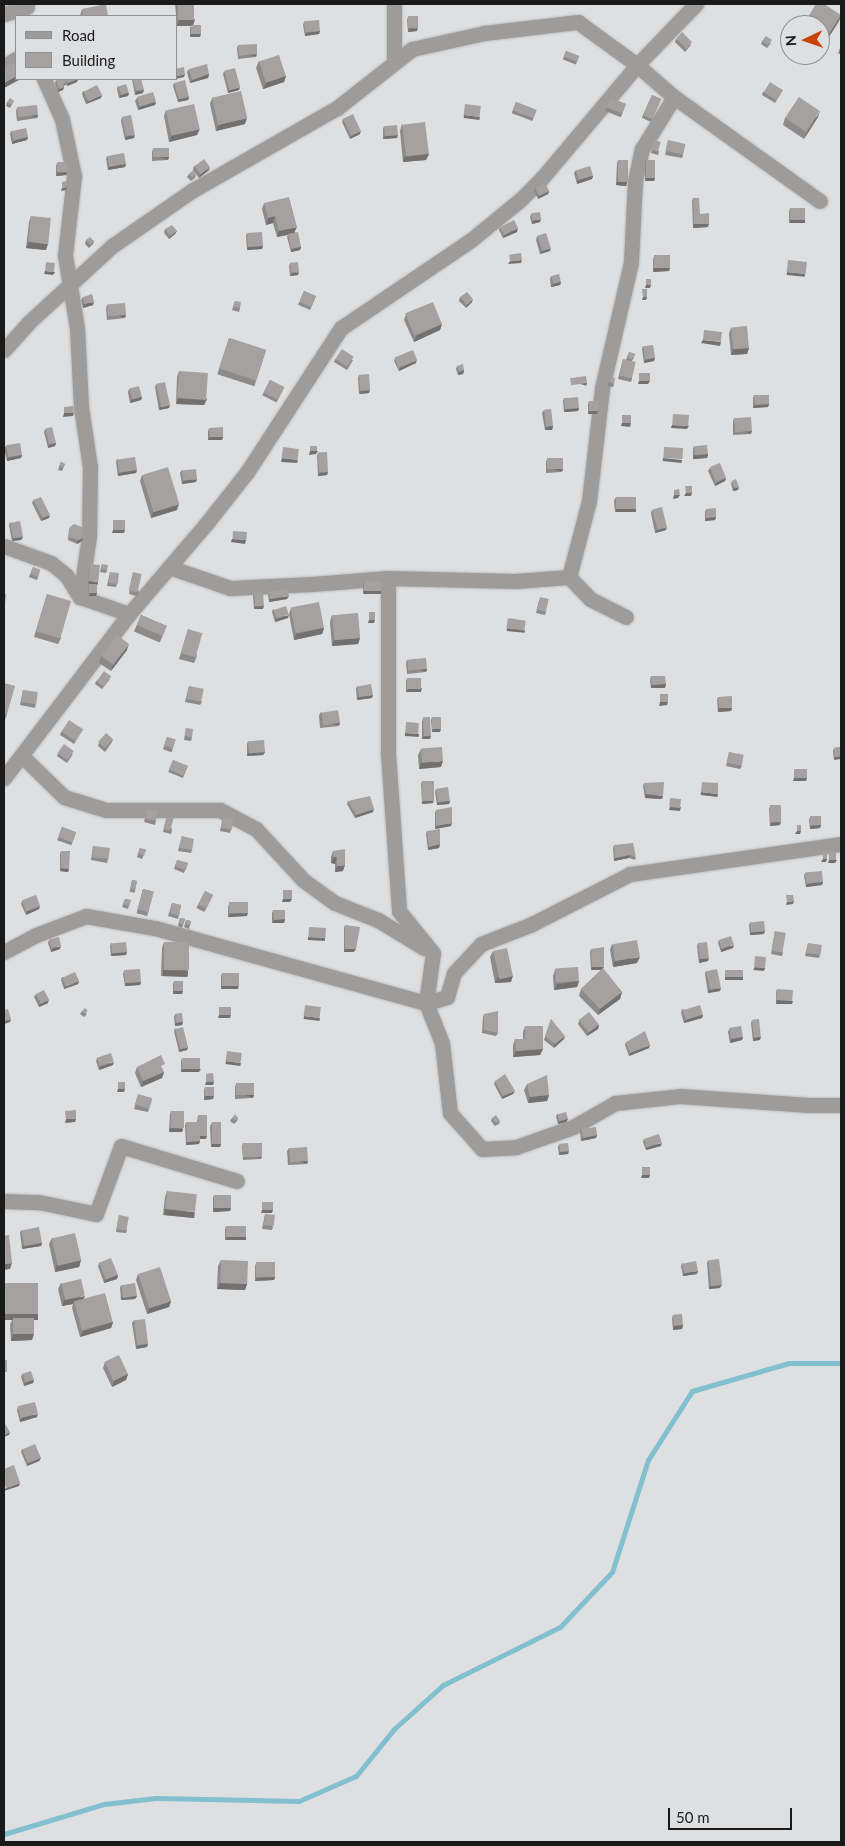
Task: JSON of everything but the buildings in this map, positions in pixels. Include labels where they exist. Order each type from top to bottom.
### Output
[{"type":"street","points":[[394,4],[394,62]]},
{"type":"street","points":[[4,778],[128,614],[247,472],[341,328],[471,240],[520,200],[542,178],[638,64],[696,4]]},
{"type":"street","points":[[4,14],[28,9]]},
{"type":"street","points":[[4,350],[28,323],[112,246],[193,190],[337,108],[412,49],[484,33],[578,22],[638,64],[674,97],[820,201]]},
{"type":"street","points":[[4,66],[15,60]]},
{"type":"street","points":[[44,80],[62,119],[74,176],[65,256],[77,328],[81,407],[90,467],[90,536],[80,597]]},
{"type":"street","points":[[569,577],[589,501],[602,388],[632,262],[635,181],[642,149],[674,97]]},
{"type":"street","points":[[4,546],[51,564],[66,576],[80,597],[128,614]]},
{"type":"street","points":[[169,567],[230,588],[388,578],[515,581],[569,577]]},
{"type":"street","points":[[569,577],[590,599],[626,617]]},
{"type":"street","points":[[388,578],[388,753],[399,911],[434,953],[426,1003],[442,1043],[450,1113],[482,1149],[516,1147],[572,1127],[615,1103],[680,1096],[809,1106],[841,1105]]},
{"type":"street","points":[[22,756],[64,798],[106,810],[220,810],[256,829],[303,880],[335,903],[378,920],[434,953]]},
{"type":"street","points":[[4,952],[36,935],[86,916],[155,928],[426,1003],[447,998],[454,973],[481,944],[532,924],[630,874],[841,844]]},
{"type":"street","points":[[4,1201],[39,1202],[96,1214],[121,1146],[236,1181]]},
{"type":"waterway","points":[[4,1834],[104,1804],[156,1798],[299,1801],[356,1776],[394,1729],[443,1685],[560,1627],[612,1572],[648,1460],[692,1391],[789,1363],[841,1363]]}]
